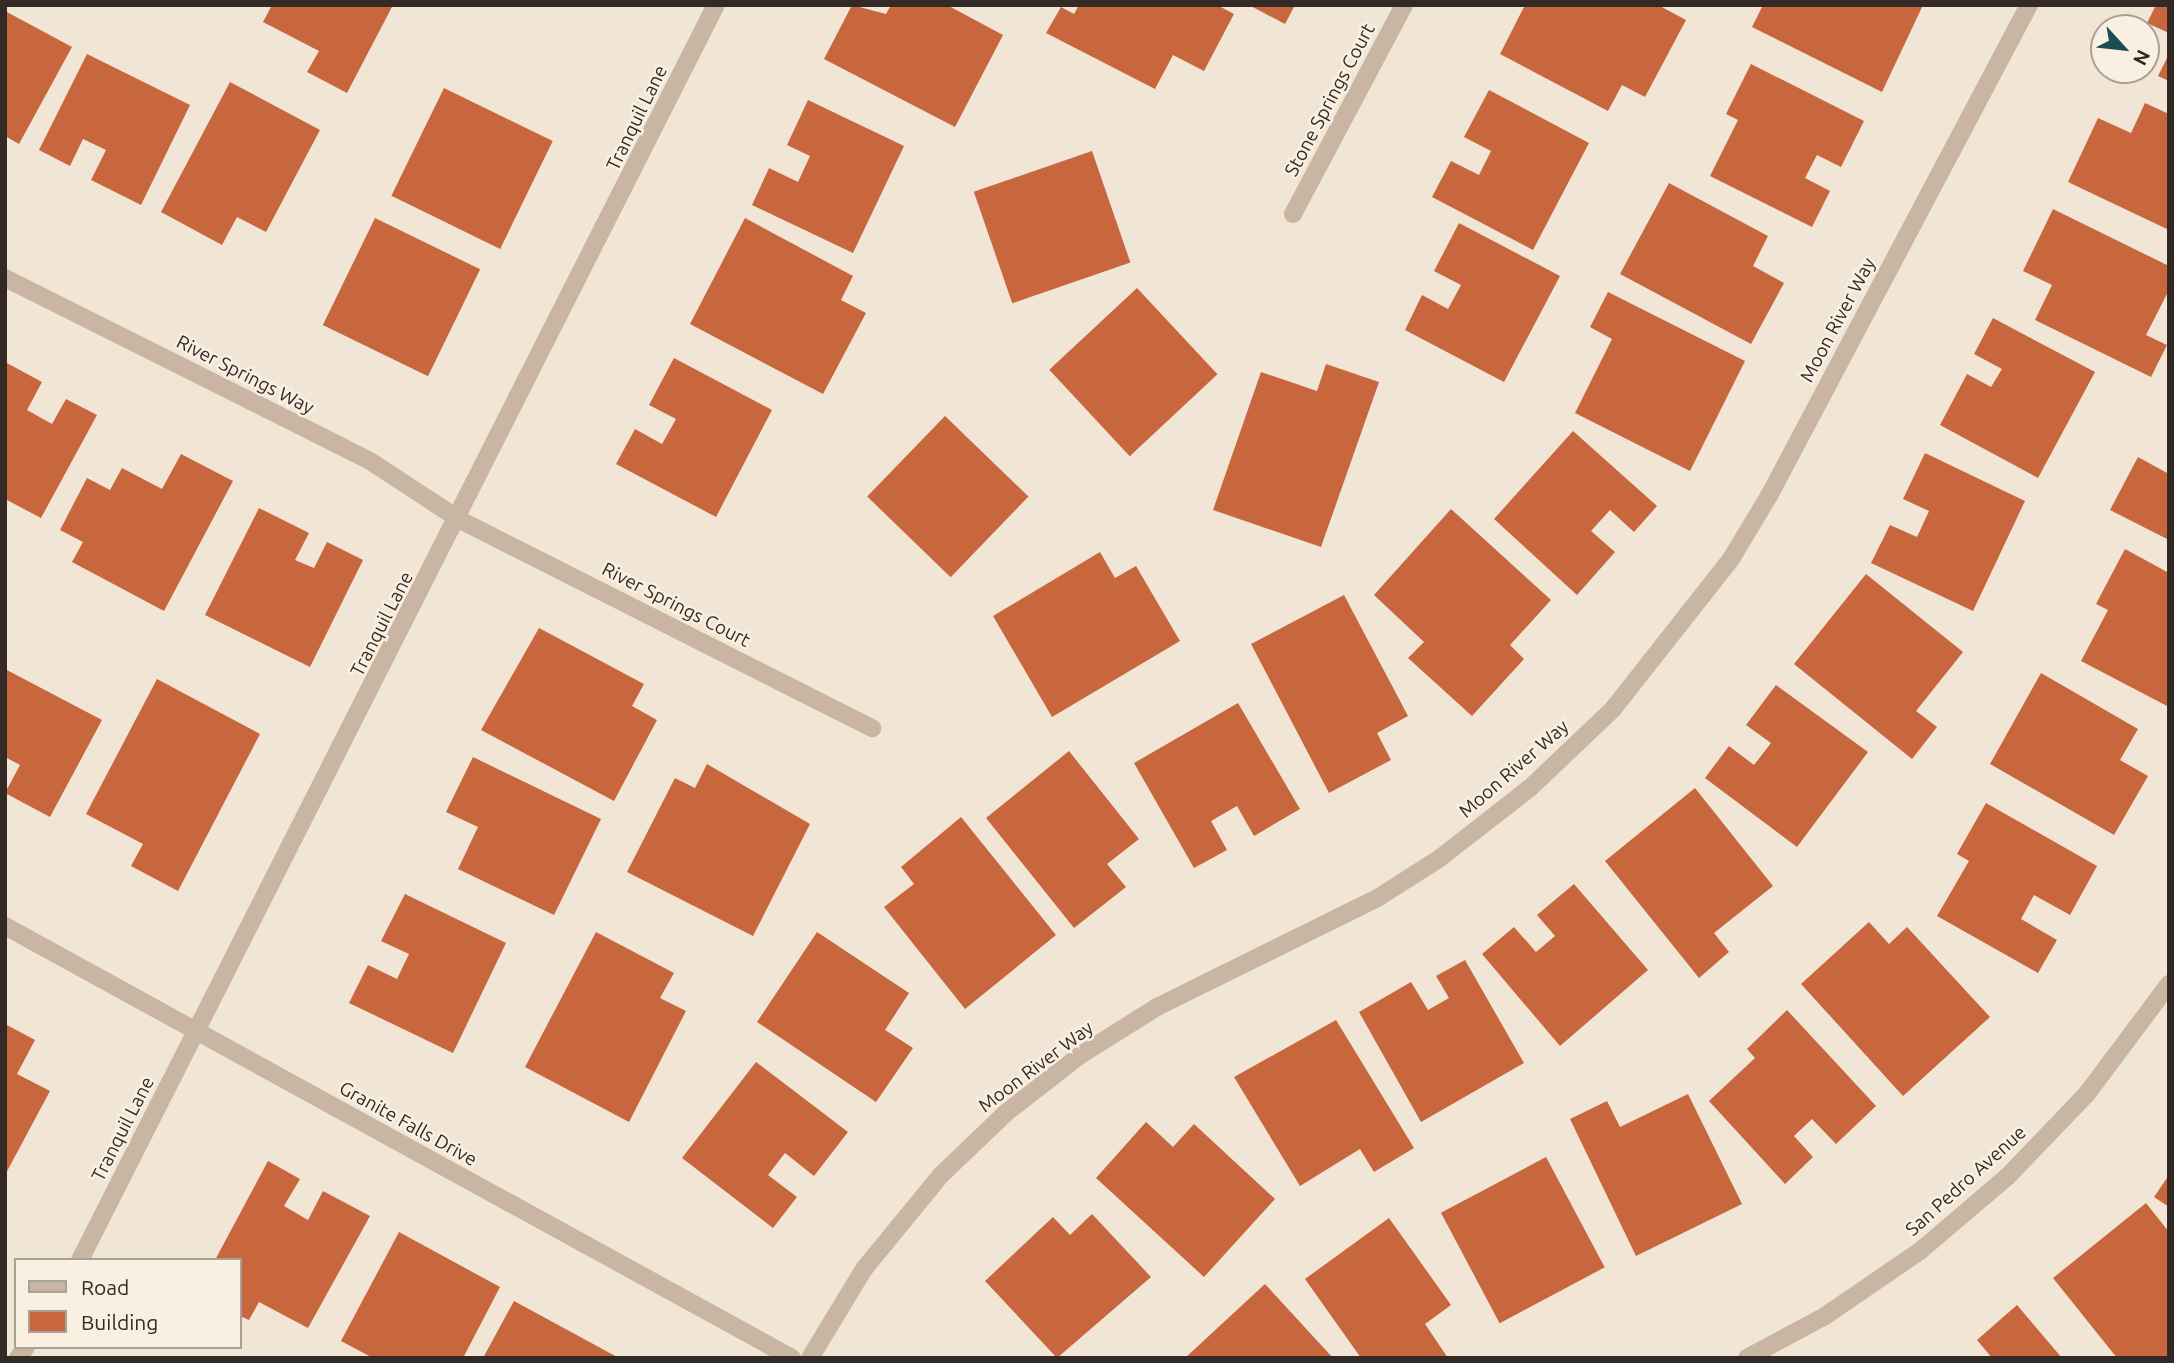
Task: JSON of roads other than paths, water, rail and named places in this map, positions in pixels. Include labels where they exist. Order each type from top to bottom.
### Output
[{"type":"street","name":"Tranquil Lane","points":[[81,1258],[197,1027],[460,520],[716,5]]},
{"type":"street","name":"Stone Springs Court","points":[[1293,214],[1404,5]]},
{"type":"street","name":"Moon River Way","points":[[810,1358],[864,1269],[941,1175],[1007,1112],[1079,1056],[1157,1007],[1376,899],[1440,858],[1530,788],[1613,709],[1708,590],[1770,494],[2029,5]]},
{"type":"street","name":"River Springs Way","points":[[5,278],[370,461],[460,520]]},
{"type":"street","name":"River Springs Court","points":[[460,520],[872,728]]},
{"type":"street","name":"Granite Falls Drive","points":[[5,926],[197,1027],[792,1358]]},
{"type":"street","name":"San Pedro Avenue","points":[[1747,1358],[1825,1316],[1920,1251],[2007,1177],[2086,1095],[2169,984]]}]
